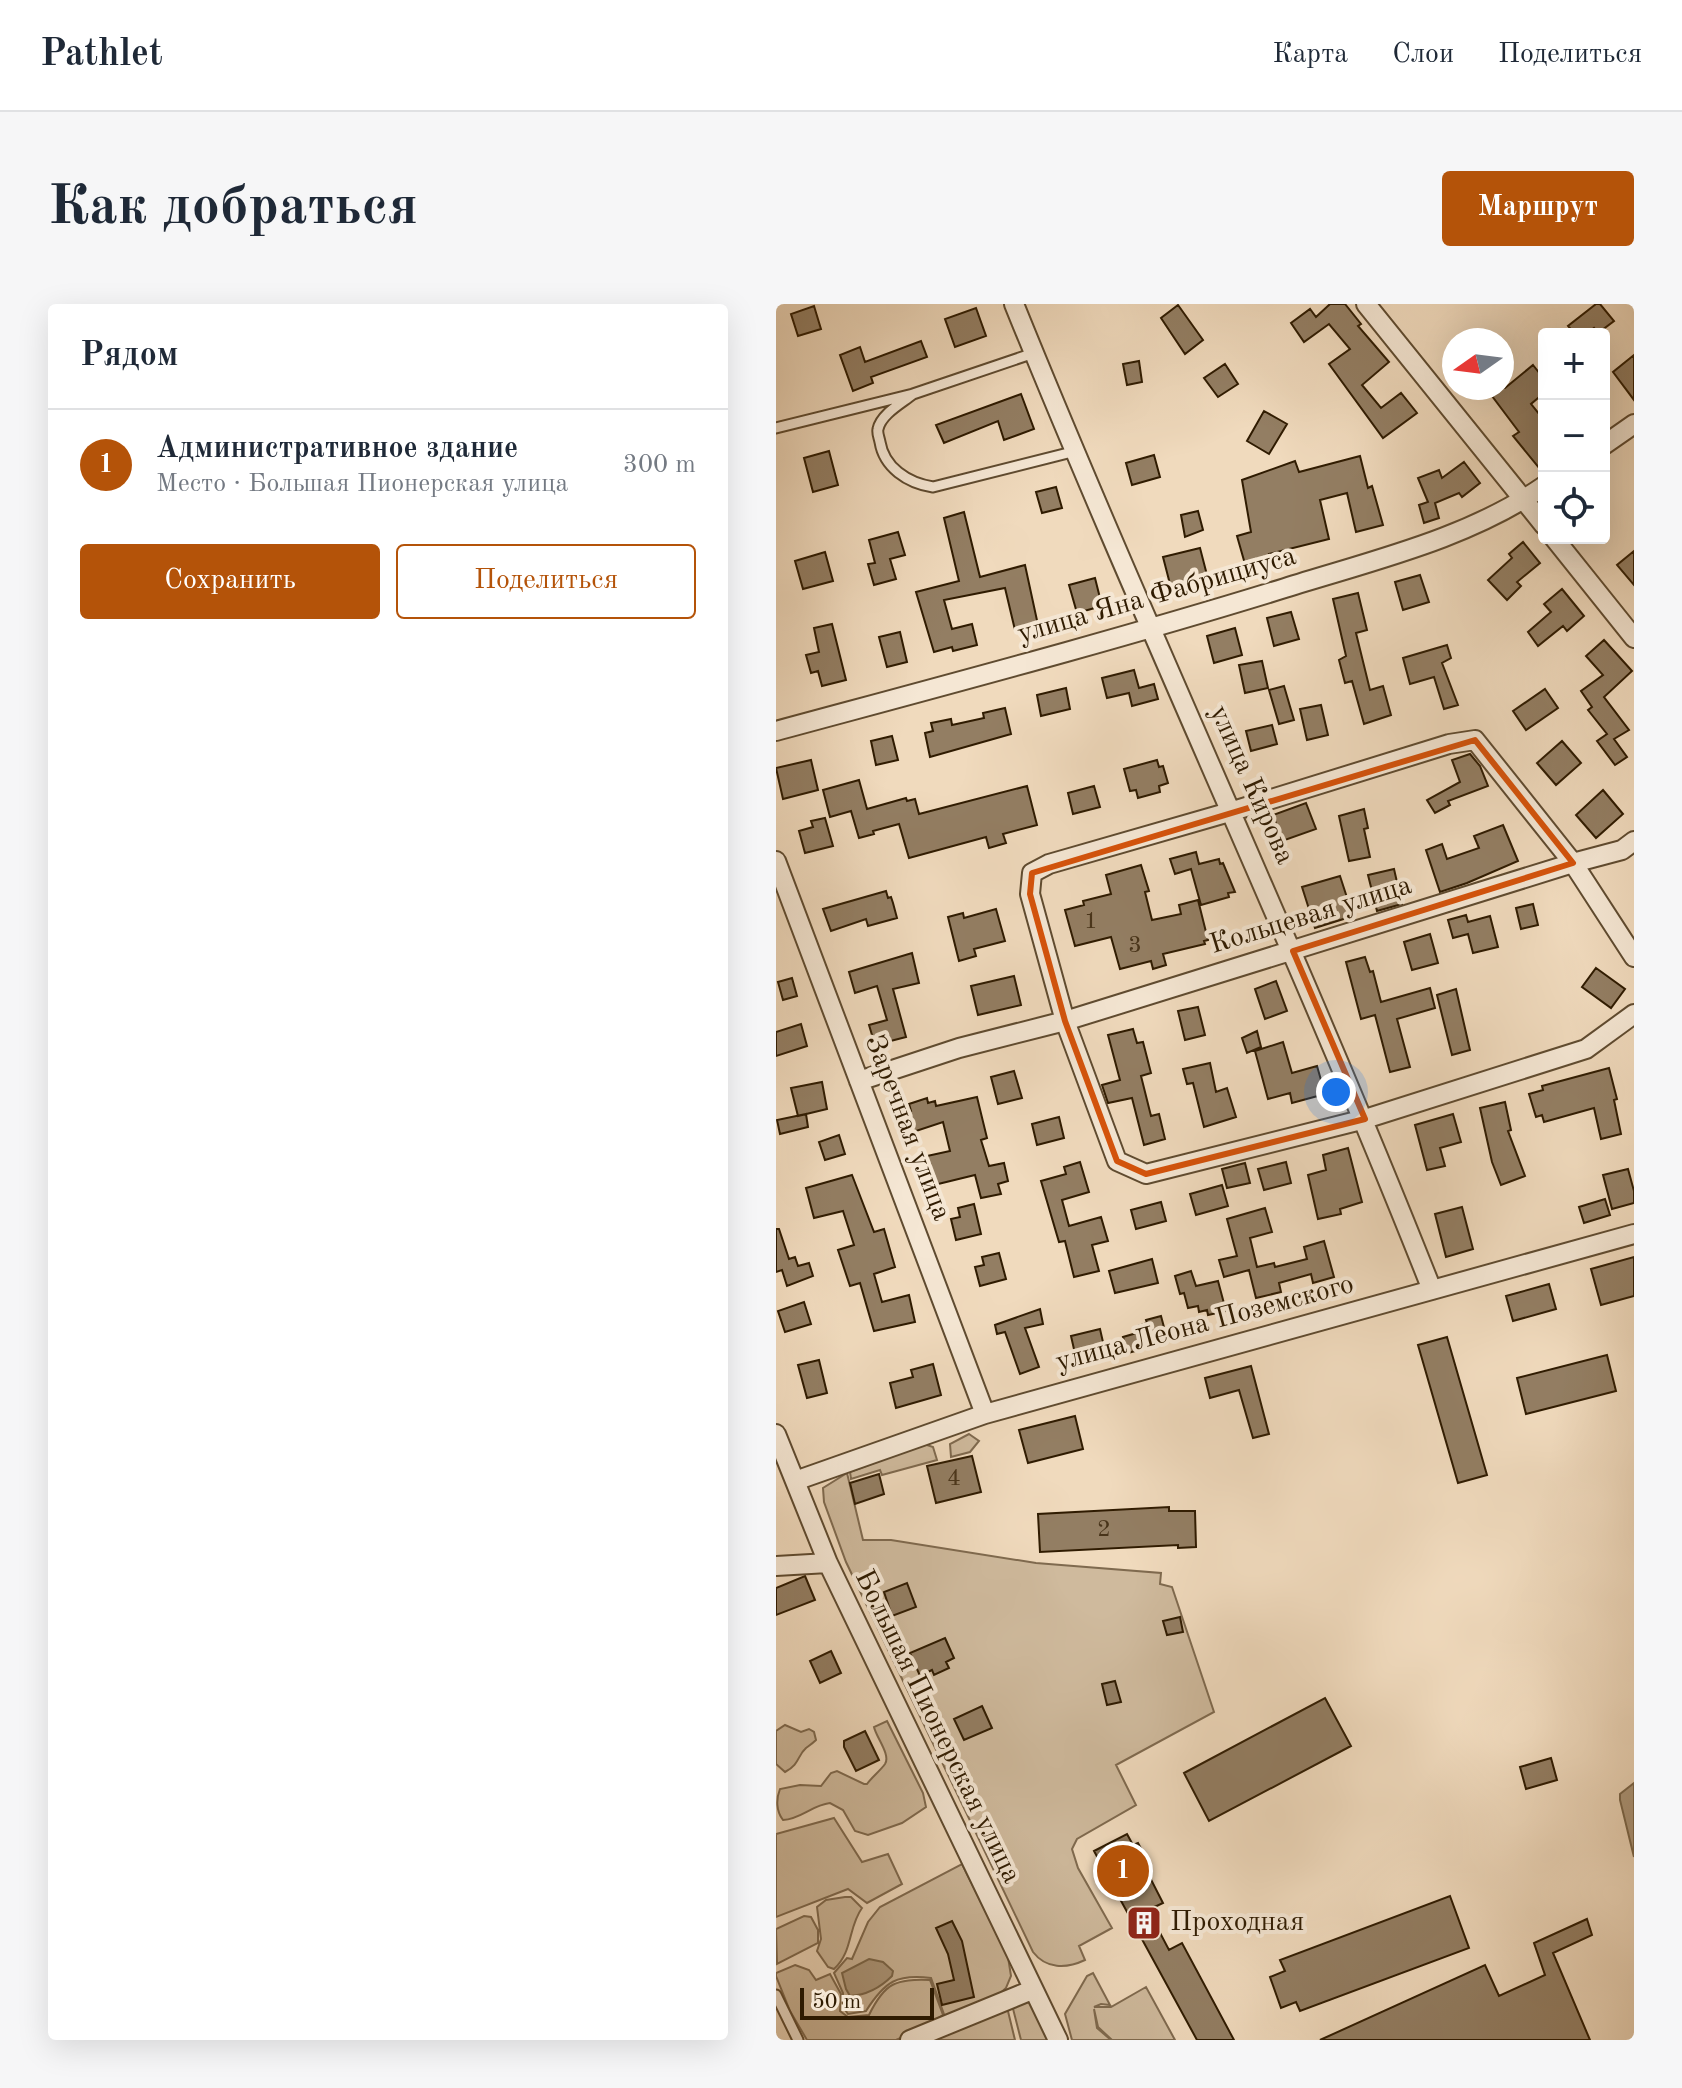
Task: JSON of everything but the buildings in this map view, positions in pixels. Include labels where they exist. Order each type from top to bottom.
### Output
[{"type":"street","name":"улица Кирова","points":[[1014,304],[1365,1119],[1432,1290]]},
{"type":"street","points":[[1366,304],[1538,518]]},
{"type":"street","points":[[1610,441],[1634,424]]},
{"type":"street","name":"улица Яна Фабрициуса","points":[[776,731],[1152,630],[1458,534],[1538,490]]},
{"type":"street","points":[[1559,544],[1634,638]]},
{"type":"street","points":[[1634,957],[1573,863],[1475,740],[1449,744],[1049,864],[1032,873],[1030,894],[1065,1021],[1117,1161],[1146,1174],[1365,1119],[1586,1049],[1634,1015]]},
{"type":"street","name":"Кольцевая улица","points":[[859,1081],[959,1048],[1065,1021],[1622,850],[1634,841]]},
{"type":"street","name":"Заречная улица","points":[[776,861],[985,1414]]},
{"type":"street","name":"улица Леона Поземского","points":[[795,1481],[985,1414],[1634,1234]]},
{"type":"street","name":"Большая Пионерская улица","points":[[776,1434],[828,1563],[1058,2040]]},
{"type":"street","points":[[776,1566],[828,1563]]},
{"type":"street","points":[[910,2040],[1032,1990]]},
{"type":"lane","points":[[776,428],[913,394],[1034,353]]},
{"type":"lane","points":[[913,394],[887,414],[878,429],[882,457],[904,477],[920,485],[933,487],[1076,451]]},
{"type":"lane","points":[[776,1995],[798,2040]]},
{"type":"highlighted area","points":[[1475,740],[1573,863],[1293,951],[1365,1119],[1146,1174],[1117,1161],[1065,1021],[1030,894],[1032,873]]},
{"type":"shaded area","points":[[969,1434],[979,1441],[970,1452],[951,1457],[950,1444]]},
{"type":"shaded area","points":[[924,1444],[933,1447],[937,1460],[882,1475],[880,1470],[851,1479],[850,1472]]},
{"type":"shaded area","points":[[847,1473],[863,1540],[891,1540],[1036,1563],[1161,1573],[1160,1584],[1172,1587],[1214,1712],[1116,1765],[1136,1805],[1077,1839],[1072,1849],[1078,1868],[1112,1928],[1079,1946],[1085,1960],[1057,1966],[1044,1962],[1033,1952],[846,1562],[824,1502],[823,1488]]},
{"type":"shaded area","points":[[887,1721],[923,1793],[926,1807],[902,1823],[868,1835],[855,1831],[843,1810],[830,1803],[783,1820],[777,1805],[780,1789],[800,1785],[821,1786],[831,1773],[837,1771],[867,1784],[886,1760],[874,1727]]},
{"type":"shaded area","points":[[785,1725],[801,1732],[809,1729],[814,1732],[816,1740],[785,1772],[776,1764],[776,1731]]},
{"type":"shaded area","points":[[1634,1783],[1634,1857],[1620,1794]]},
{"type":"shaded area","points":[[834,1818],[862,1862],[888,1854],[902,1884],[867,1903],[848,1889],[776,1917],[776,1834]]},
{"type":"shaded area","points":[[962,1864],[1008,1957],[1011,1976],[1006,1988],[997,1996],[945,2017],[931,1978],[909,1977],[886,1986],[866,2011],[848,2014],[843,2007],[843,1993],[834,1973],[847,1958],[852,1959],[868,1922],[880,1907]]},
{"type":"shaded area","points":[[851,1897],[862,1908],[854,1923],[848,1947],[834,1969],[828,1967],[817,1951],[821,1939],[817,1907],[826,1900]]},
{"type":"shaded area","points":[[804,1916],[811,1917],[818,1930],[818,1943],[777,1964],[776,1929]]},
{"type":"shaded area","points":[[869,1959],[883,1962],[893,1971],[892,1976],[873,1990],[850,1996],[842,1973]]},
{"type":"shaded area","points":[[795,1965],[809,1970],[816,1980],[830,1974],[841,1994],[840,2011],[848,2017],[869,2015],[886,1989],[900,1982],[918,1980],[930,1980],[943,2015],[922,2029],[896,2040],[807,2040],[790,2011],[776,1976],[776,1973]]},
{"type":"shaded area","points":[[1093,1973],[1110,2005],[1094,2007],[1111,2007],[1146,1987],[1175,2040],[1112,2040],[1098,2027],[1094,2009],[1097,2028],[1111,2040],[1072,2040],[1065,2014],[1087,1976]]},
{"type":"shaded area","points":[[1030,1994],[1053,2040],[1021,2040],[1011,2001]]},
{"type":"shaded area","points":[[1006,2003],[1015,2040],[920,2040]]},
{"type":"place","name":"Административное здание","points":[[1123,1871]]},
{"type":"place","name":"Проходная","points":[[1144,1923]]}]
